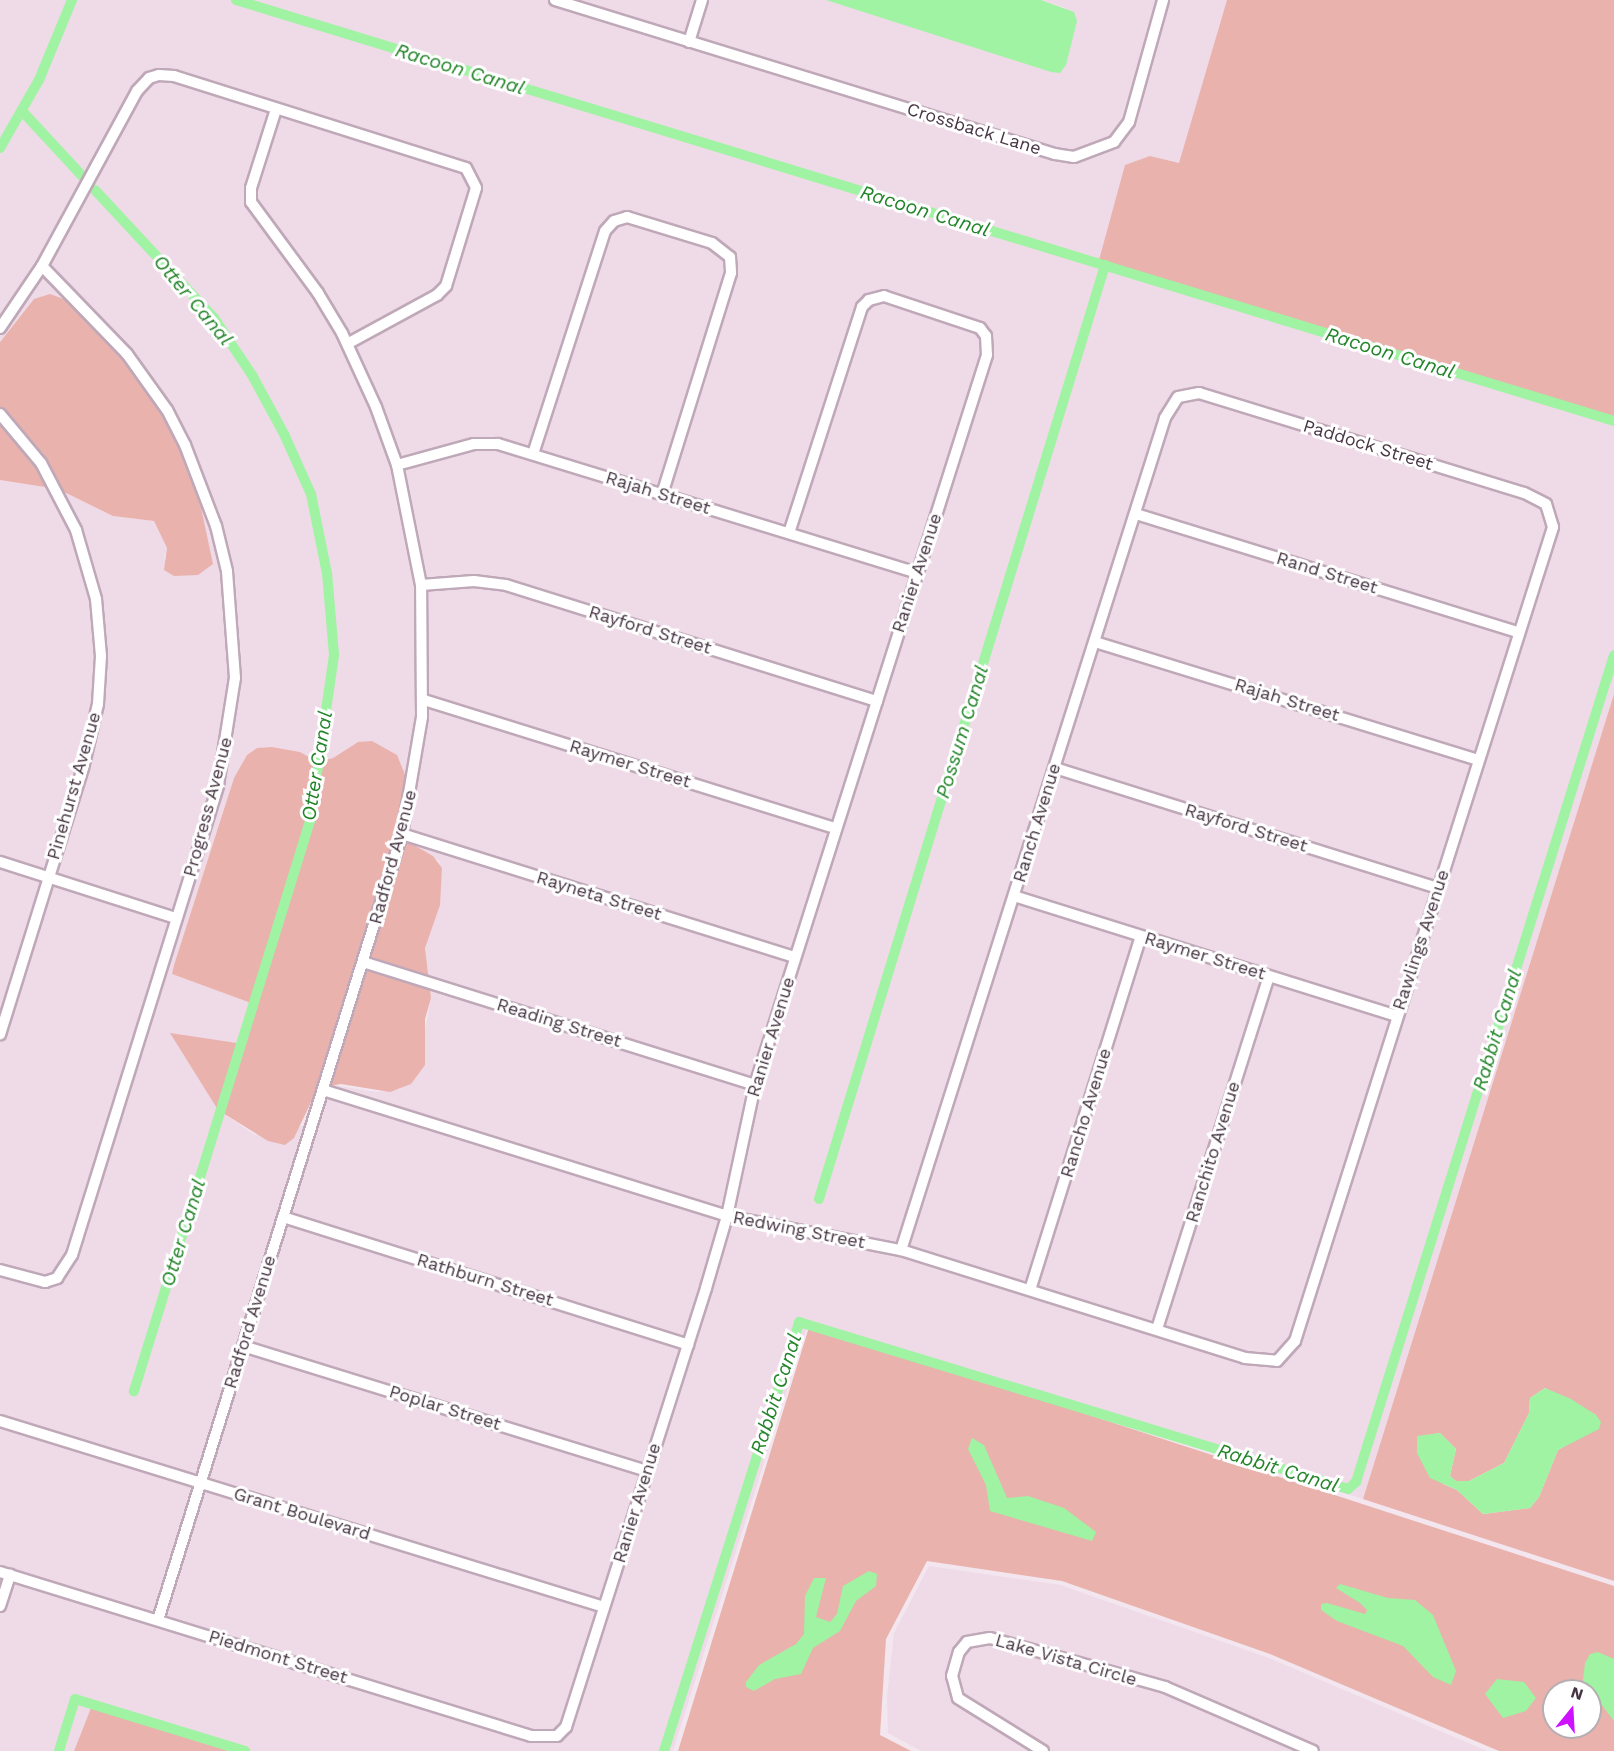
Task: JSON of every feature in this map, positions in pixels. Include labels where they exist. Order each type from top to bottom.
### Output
[{"type":"street","name":"Crossback Lane","points":[[555,0],[1055,154],[1074,156],[1114,142],[1129,122],[1163,0]]},
{"type":"street","points":[[689,42],[702,0]]},
{"type":"street","points":[[0,328],[42,266],[137,91],[149,78],[174,76],[454,162],[466,168],[473,178],[476,188],[446,286],[437,295],[347,344]]},
{"type":"street","name":"Radford Avenue","points":[[158,1620],[402,834],[414,779],[424,700],[421,585],[397,465],[376,406],[347,344],[318,293],[251,202],[251,188],[276,109]]},
{"type":"street","points":[[533,454],[605,231],[614,221],[637,219],[712,243],[730,257],[729,283],[662,494]]},
{"type":"street","name":"Progress Avenue","points":[[0,1270],[34,1280],[57,1278],[72,1255],[218,785],[230,724],[235,656],[227,571],[201,483],[167,410],[127,354],[42,266]]},
{"type":"street","name":"Ranier Avenue","points":[[556,1736],[571,1716],[728,1216],[755,1085],[987,354],[986,336],[968,321],[884,296],[869,300],[857,317],[789,533]]},
{"type":"street","name":"Paddock Street","points":[[1178,397],[1199,393],[1279,417],[1524,493],[1546,504],[1552,513]]},
{"type":"street","name":"Ranch Avenue","points":[[901,1250],[1165,418],[1178,397]]},
{"type":"street","name":"Pinehurst Avenue","points":[[0,414],[41,463],[67,509],[85,554],[98,618],[100,687],[92,734],[0,1034]]},
{"type":"street","name":"Rajah Street","points":[[397,465],[487,443],[533,454],[918,573]]},
{"type":"street","name":"Rawlings Avenue","points":[[1277,1361],[1295,1341],[1396,1016],[1553,527],[1552,513]]},
{"type":"street","name":"Rand Street","points":[[1136,514],[1518,632]]},
{"type":"street","name":"Rayford Street","points":[[421,585],[474,581],[506,585],[877,700]]},
{"type":"street","name":"Rajah Street","points":[[1095,642],[1478,760]]},
{"type":"street","name":"Raymer Street","points":[[424,700],[836,828]]},
{"type":"street","name":"Rayford Street","points":[[1054,768],[1438,888]]},
{"type":"street","name":"Rayneta Street","points":[[402,834],[795,957]]},
{"type":"street","points":[[0,862],[176,918]]},
{"type":"street","name":"Raymer Street","points":[[1014,896],[1396,1016]]},
{"type":"street","name":"Rancho Avenue","points":[[1030,1290],[1141,936]]},
{"type":"street","name":"Reading Street","points":[[363,962],[755,1085]]},
{"type":"street","name":"Ranchito Avenue","points":[[1157,1329],[1269,976]]},
{"type":"street","name":"Redwing Street","points":[[323,1090],[728,1216],[901,1250],[1256,1361],[1277,1361]]},
{"type":"street","name":"Rathburn Street","points":[[283,1217],[688,1345]]},
{"type":"street","name":"Poplar Street","points":[[243,1346],[647,1471]]},
{"type":"street","name":"Grant Boulevard","points":[[0,1420],[604,1607]]},
{"type":"street","points":[[0,1605],[5,1574]]},
{"type":"street","name":"Piedmont Street","points":[[5,1574],[531,1736],[556,1736]]},
{"type":"street","name":"Lake Vista Circle","points":[[1043,1751],[958,1698],[952,1676],[959,1652],[967,1642],[990,1638],[1165,1687],[1313,1751]]},
{"type":"shaded area","points":[[0,0],[826,0],[1060,73],[1066,8],[1041,0],[1227,0],[1179,164],[1150,156],[1099,260],[1614,423],[1614,694],[1363,1499],[809,1320],[673,1751],[229,1751],[91,1708],[74,1751],[0,1751],[0,480],[58,489],[113,516],[154,521],[167,548],[164,559],[198,575],[34,299],[0,341]],"holes":[[[358,742],[402,769],[408,782],[407,841],[439,861],[442,876],[425,948],[431,998],[425,1030],[401,1089],[377,1092],[331,1085],[314,1096],[303,1126],[255,1135],[218,1110],[171,1034],[237,1043],[251,1003],[172,974],[234,778],[247,755],[257,748],[272,747],[300,752],[318,762],[333,758]]]},
{"type":"shaded area","points":[[826,0],[1041,0],[1074,12],[1077,21],[1066,65],[1060,73]]},
{"type":"shaded area","points":[[1227,0],[1614,0],[1614,423],[1099,260],[1125,165],[1150,156],[1179,163]]},
{"type":"shaded area","points":[[50,294],[72,302],[112,331],[127,350],[193,470],[213,564],[198,575],[174,576],[164,570],[167,548],[154,521],[113,516],[58,489],[0,480],[0,342],[34,299]]},
{"type":"shaded area","points":[[1614,694],[1614,1581],[1363,1499]],"holes":[[[1545,1388],[1596,1415],[1577,1439],[1558,1450],[1539,1497],[1530,1508],[1483,1514],[1457,1490],[1443,1484],[1417,1437],[1440,1433],[1456,1449],[1450,1476],[1456,1481],[1469,1481],[1504,1463],[1529,1413],[1530,1398]]]},
{"type":"shaded area","points":[[372,741],[397,755],[408,782],[407,841],[433,856],[442,868],[440,905],[425,948],[431,998],[425,1019],[425,1065],[411,1084],[390,1092],[341,1084],[325,1087],[314,1096],[294,1138],[285,1145],[268,1141],[218,1110],[170,1033],[237,1043],[251,1003],[172,974],[174,965],[234,778],[247,755],[257,748],[272,747],[300,752],[318,762],[333,758],[358,742]]},
{"type":"shaded area","points":[[810,1324],[1614,1586],[1614,1751],[1499,1751],[1270,1654],[1062,1581],[927,1561],[886,1639],[880,1735],[911,1751],[678,1751]]},
{"type":"shaded area","points":[[1545,1388],[1571,1399],[1596,1415],[1601,1422],[1599,1429],[1558,1450],[1539,1497],[1530,1508],[1483,1514],[1457,1490],[1430,1478],[1417,1453],[1417,1436],[1440,1433],[1456,1449],[1450,1476],[1456,1481],[1469,1481],[1504,1463],[1529,1413],[1530,1398]]},
{"type":"shaded area","points":[[972,1438],[984,1445],[1007,1498],[1028,1496],[1064,1508],[1096,1532],[1092,1541],[990,1511],[986,1485],[968,1449]]},
{"type":"shaded area","points":[[929,1566],[1060,1585],[1269,1658],[1487,1751],[921,1751],[888,1733],[887,1697],[894,1633]]},
{"type":"shaded area","points":[[869,1571],[877,1574],[876,1586],[856,1601],[840,1631],[813,1648],[801,1674],[775,1679],[754,1691],[746,1687],[746,1682],[759,1665],[796,1644],[804,1634],[805,1596],[814,1578],[826,1578],[816,1617],[830,1622],[837,1614],[843,1586]]},
{"type":"shaded area","points":[[1340,1584],[1388,1598],[1415,1600],[1433,1615],[1456,1671],[1451,1685],[1433,1677],[1403,1646],[1337,1621],[1321,1610],[1321,1604],[1327,1603],[1365,1614],[1367,1610],[1360,1603],[1336,1588]]},
{"type":"shaded area","points":[[1598,1652],[1614,1659],[1614,1721],[1602,1705],[1602,1679],[1583,1679],[1585,1663],[1590,1654]]},
{"type":"shaded area","points":[[1497,1679],[1524,1682],[1536,1698],[1526,1711],[1503,1718],[1485,1694]]},
{"type":"shaded area","points":[[91,1708],[229,1751],[74,1751]]},
{"type":"waterway","points":[[0,148],[39,80],[72,0]]},
{"type":"waterway","name":"Racoon Canal","points":[[236,0],[1614,421]]},
{"type":"waterway","name":"Otter Canal","points":[[22,111],[84,178]]},
{"type":"waterway","name":"Otter Canal","points":[[95,190],[214,318],[252,375],[284,434],[311,494],[327,573],[334,655],[310,821],[134,1391]]},
{"type":"waterway","name":"Possum Canal","points":[[819,1199],[1105,265]]},
{"type":"waterway","name":"Rabbit Canal","points":[[664,1751],[799,1322],[1348,1489],[1356,1482],[1614,655]]},
{"type":"waterway","name":"Rabbit Canal","points":[[59,1751],[75,1699],[245,1751]]}]
